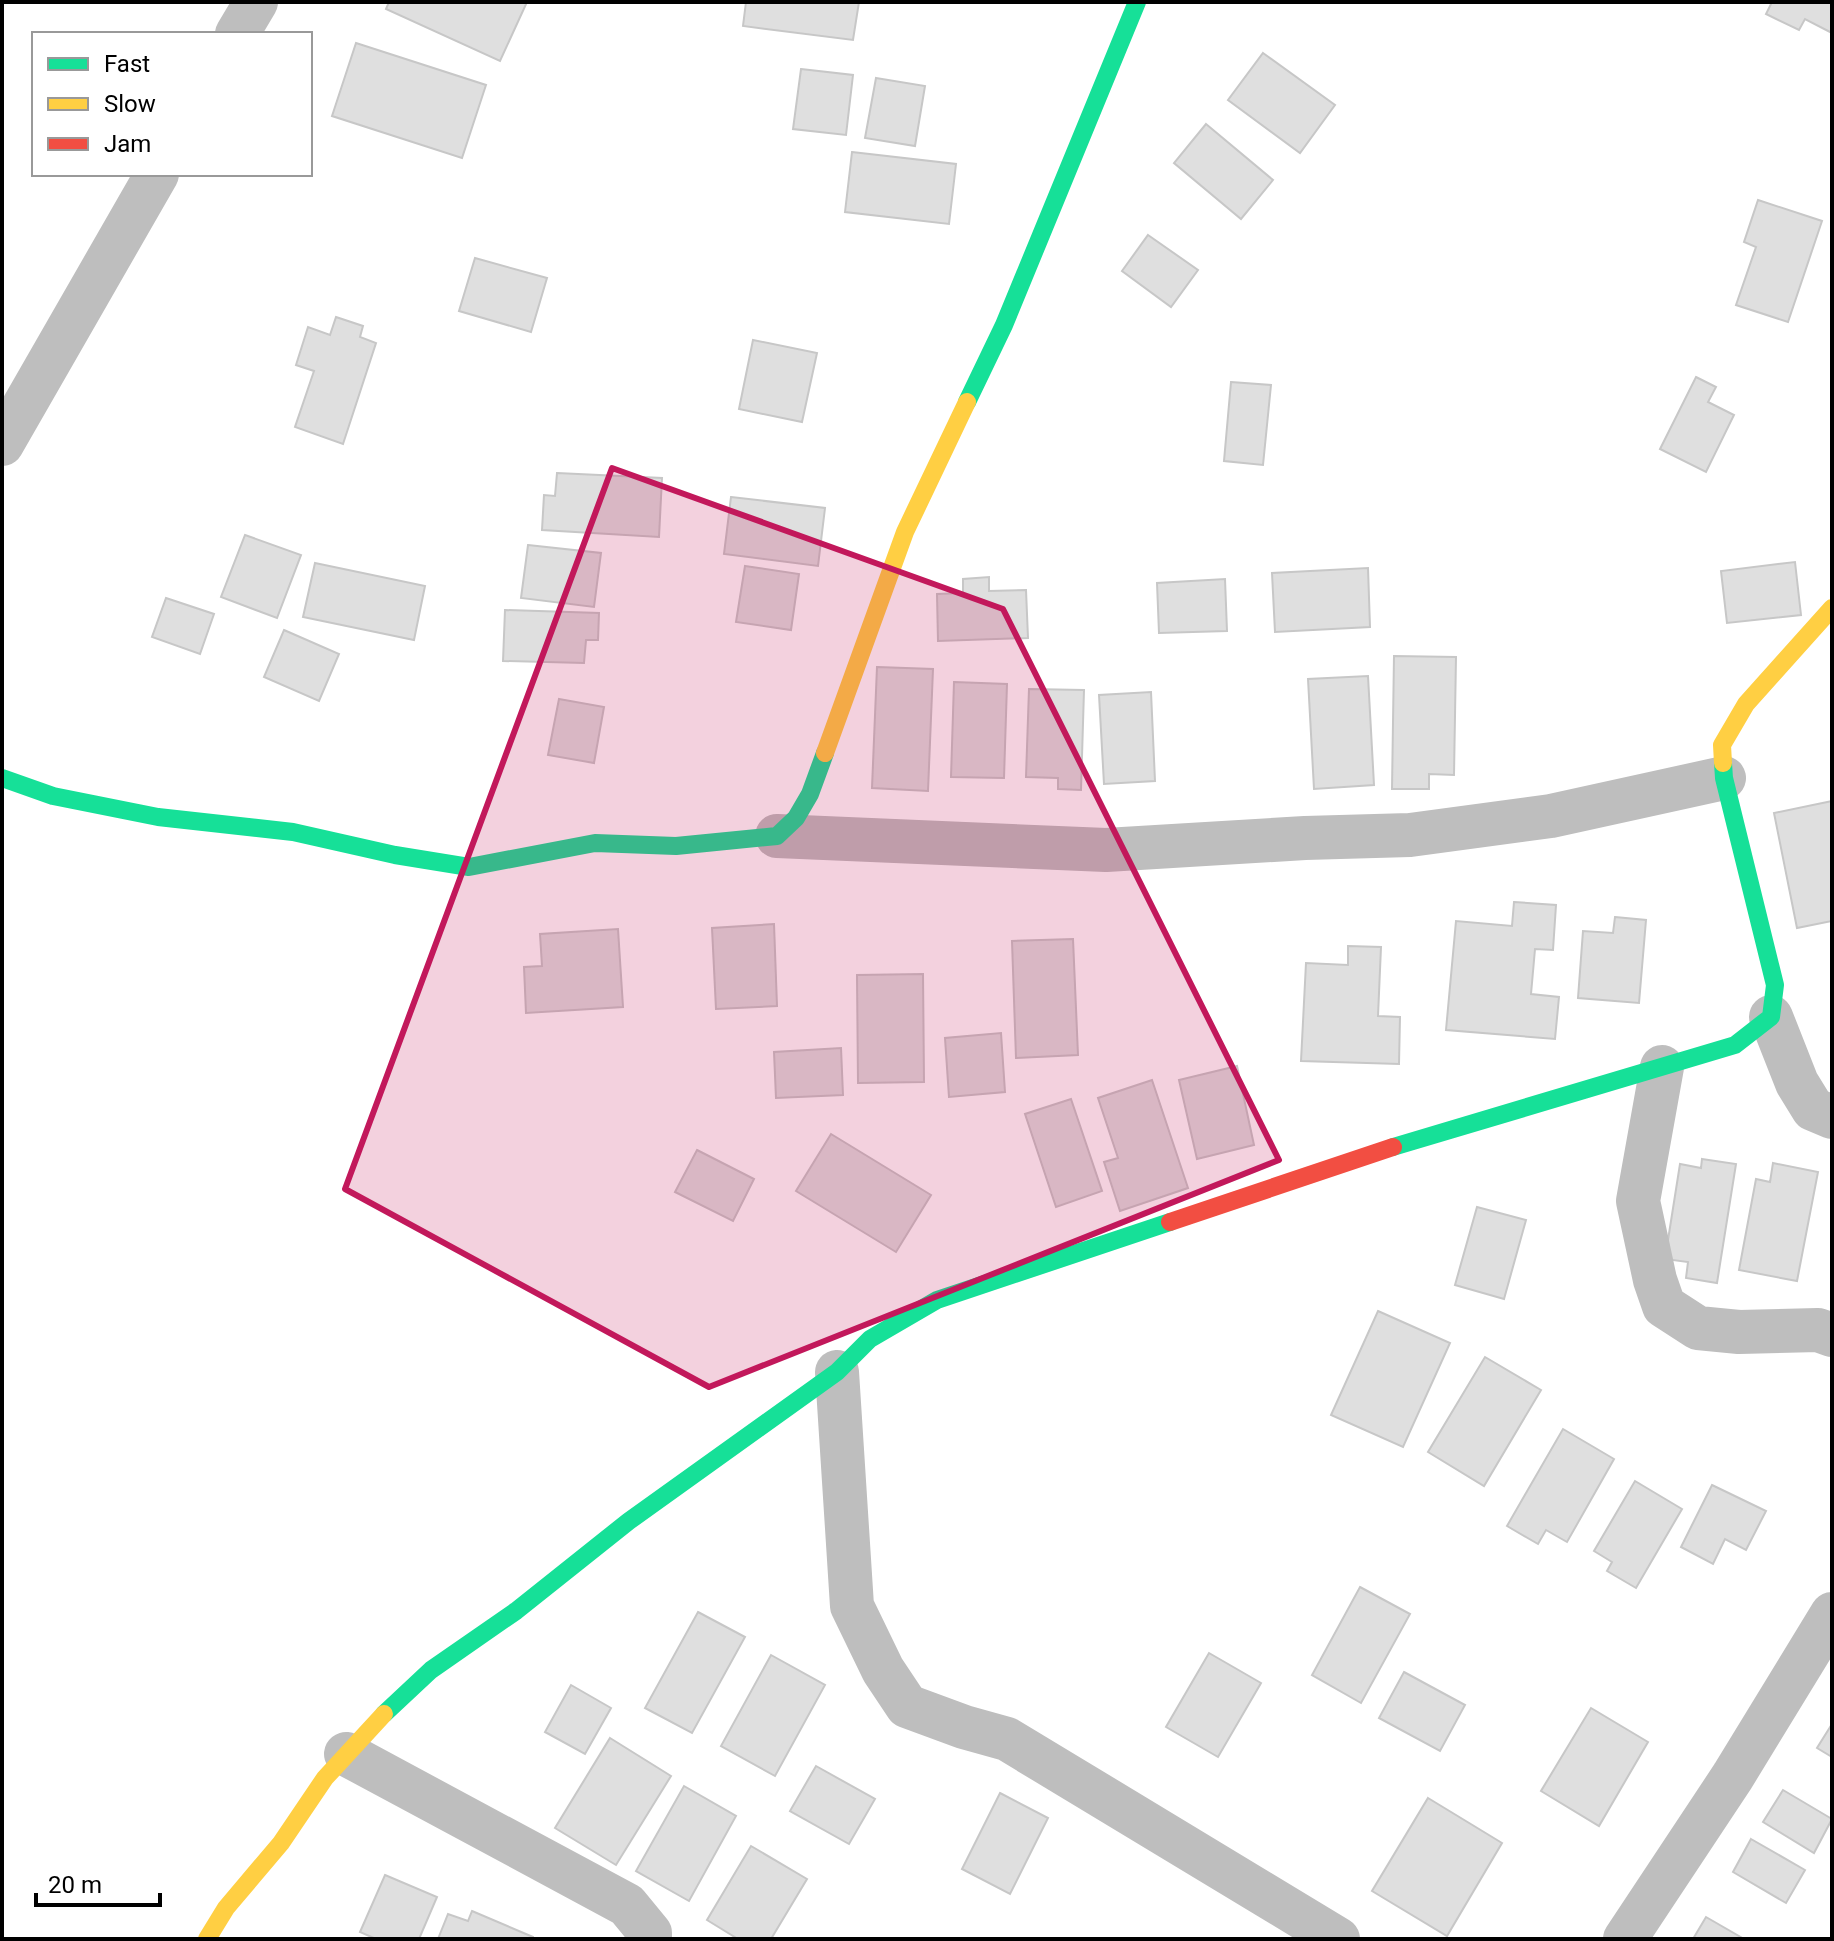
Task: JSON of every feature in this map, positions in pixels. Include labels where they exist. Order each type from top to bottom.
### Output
[{"type":"street","points":[[238,32],[256,2]]},
{"type":"street","points":[[777,836],[796,818],[810,794],[905,532],[1004,325],[1137,2]]},
{"type":"street","points":[[2,444],[156,176]]},
{"type":"street","points":[[1832,608],[1746,704],[1722,745],[1724,778],[1775,985],[1771,1017],[1797,1083],[1813,1109],[1832,1117]]},
{"type":"street","points":[[2,778],[53,796],[143,814],[293,832],[395,855],[469,867],[595,843],[676,846],[777,836],[1106,850],[1410,835],[1551,816],[1724,778]]},
{"type":"street","points":[[207,1939],[226,1908],[281,1843],[325,1778],[372,1725],[431,1670],[516,1611],[629,1521],[837,1372],[870,1339],[937,1300],[1386,1149],[1735,1045],[1771,1017]]},
{"type":"street","points":[[1662,1067],[1638,1201],[1655,1280],[1664,1306],[1698,1328],[1739,1332],[1818,1330],[1832,1335]]},
{"type":"street","points":[[837,1372],[852,1606],[883,1670],[907,1706],[1007,1739],[1338,1939]]},
{"type":"street","points":[[1625,1939],[1733,1776],[1832,1614]]},
{"type":"street","points":[[346,1754],[627,1905],[650,1933],[650,1939]]},
{"type":"highlighted area","points":[[612,468],[1003,609],[1279,1160],[709,1387],[345,1189]]},
{"type":"building","points":[[389,2],[527,2],[500,61],[386,9]]},
{"type":"building","points":[[746,2],[859,2],[853,40],[743,26]]},
{"type":"building","points":[[1772,2],[1832,2],[1832,33],[1805,19],[1799,30],[1766,14]]},
{"type":"building","points":[[356,43],[486,85],[462,158],[332,116]]},
{"type":"building","points":[[1263,53],[1335,105],[1300,153],[1228,100]]},
{"type":"building","points":[[801,69],[853,75],[846,135],[793,129]]},
{"type":"building","points":[[876,78],[925,86],[915,146],[865,138]]},
{"type":"building","points":[[1206,124],[1273,180],[1241,219],[1174,163]]},
{"type":"building","points":[[852,152],[956,164],[949,224],[845,212]]},
{"type":"building","points":[[1758,200],[1822,221],[1788,322],[1736,305],[1756,247],[1744,242]]},
{"type":"building","points":[[1148,235],[1198,270],[1171,307],[1122,271]]},
{"type":"building","points":[[475,258],[547,278],[531,332],[459,311]]},
{"type":"building","points":[[336,317],[363,326],[360,337],[376,343],[343,444],[295,427],[314,371],[296,365],[308,327],[330,335]]},
{"type":"building","points":[[753,340],[817,353],[802,422],[739,409]]},
{"type":"building","points":[[1696,377],[1716,387],[1708,402],[1734,415],[1706,472],[1660,449]]},
{"type":"building","points":[[1231,382],[1271,385],[1263,465],[1224,461]]},
{"type":"building","points":[[557,473],[662,478],[659,537],[542,530],[544,495],[555,496]]},
{"type":"building","points":[[731,497],[825,508],[818,566],[724,554]]},
{"type":"building","points":[[245,535],[301,555],[277,618],[221,597]]},
{"type":"building","points":[[528,545],[601,553],[594,607],[521,598]]},
{"type":"building","points":[[1795,562],[1801,615],[1727,623],[1721,571]]},
{"type":"building","points":[[315,563],[425,586],[414,640],[303,617]]},
{"type":"building","points":[[745,566],[799,574],[791,630],[736,622]]},
{"type":"building","points":[[1368,568],[1370,627],[1275,632],[1272,573]]},
{"type":"building","points":[[989,577],[989,591],[1026,590],[1028,638],[938,641],[937,594],[963,593],[963,579]]},
{"type":"building","points":[[1225,579],[1227,631],[1159,633],[1157,583]]},
{"type":"building","points":[[166,598],[214,614],[200,654],[152,637]]},
{"type":"building","points":[[505,610],[599,613],[598,640],[586,640],[584,663],[503,661]]},
{"type":"building","points":[[284,630],[339,654],[319,701],[264,677]]},
{"type":"building","points":[[1394,656],[1456,657],[1454,775],[1429,774],[1429,789],[1392,789]]},
{"type":"building","points":[[877,667],[933,669],[928,791],[872,788]]},
{"type":"building","points":[[1368,676],[1374,785],[1314,789],[1308,679]]},
{"type":"building","points":[[954,682],[1007,684],[1004,778],[951,777]]},
{"type":"building","points":[[1029,689],[1084,690],[1081,790],[1058,789],[1058,778],[1026,777]]},
{"type":"building","points":[[1151,692],[1155,781],[1104,784],[1099,695]]},
{"type":"building","points":[[559,699],[604,707],[594,763],[548,755]]},
{"type":"building","points":[[1832,801],[1832,921],[1797,928],[1774,813]]},
{"type":"building","points":[[1514,902],[1556,905],[1553,950],[1535,949],[1531,994],[1559,997],[1555,1039],[1446,1030],[1456,921],[1512,926]]},
{"type":"building","points":[[1615,917],[1646,920],[1639,1003],[1578,998],[1583,931],[1613,933]]},
{"type":"building","points":[[774,924],[777,1006],[716,1009],[712,928]]},
{"type":"building","points":[[618,929],[623,1007],[526,1013],[524,967],[542,966],[540,934]]},
{"type":"building","points":[[1073,939],[1078,1055],[1016,1058],[1012,941]]},
{"type":"building","points":[[1348,946],[1381,947],[1378,1016],[1400,1017],[1399,1064],[1301,1061],[1306,963],[1348,965]]},
{"type":"building","points":[[923,974],[924,1082],[858,1083],[857,975]]},
{"type":"building","points":[[1001,1033],[1005,1092],[949,1097],[945,1038]]},
{"type":"building","points":[[841,1048],[843,1095],[776,1098],[774,1052]]},
{"type":"building","points":[[1237,1066],[1254,1145],[1197,1159],[1179,1080]]},
{"type":"building","points":[[1152,1080],[1188,1188],[1120,1211],[1104,1162],[1118,1158],[1098,1098]]},
{"type":"building","points":[[1071,1099],[1102,1191],[1056,1207],[1025,1114]]},
{"type":"building","points":[[831,1134],[931,1195],[896,1252],[796,1191]]},
{"type":"building","points":[[697,1150],[754,1179],[733,1221],[675,1192]]},
{"type":"building","points":[[1702,1159],[1736,1164],[1717,1283],[1686,1278],[1688,1262],[1665,1259],[1680,1164],[1701,1168]]},
{"type":"building","points":[[1773,1163],[1818,1172],[1797,1281],[1739,1270],[1756,1179],[1770,1182]]},
{"type":"building","points":[[1477,1207],[1526,1220],[1504,1299],[1455,1285]]},
{"type":"building","points":[[1378,1311],[1450,1343],[1403,1447],[1331,1415]]},
{"type":"building","points":[[1485,1357],[1541,1390],[1484,1486],[1428,1452]]},
{"type":"building","points":[[1563,1429],[1614,1459],[1567,1542],[1546,1530],[1538,1544],[1507,1526]]},
{"type":"building","points":[[1635,1481],[1682,1509],[1636,1588],[1607,1571],[1612,1562],[1594,1551]]},
{"type":"building","points":[[1712,1485],[1766,1511],[1746,1550],[1725,1539],[1713,1564],[1681,1547]]},
{"type":"building","points":[[1360,1587],[1410,1614],[1361,1703],[1312,1675]]},
{"type":"building","points":[[698,1612],[745,1637],[692,1733],[645,1708]]},
{"type":"building","points":[[1209,1653],[1261,1683],[1218,1757],[1166,1727]]},
{"type":"building","points":[[771,1655],[825,1685],[775,1776],[721,1746]]},
{"type":"building","points":[[1404,1672],[1465,1705],[1440,1751],[1379,1718]]},
{"type":"building","points":[[571,1685],[611,1708],[585,1754],[545,1732]]},
{"type":"building","points":[[1591,1708],[1648,1742],[1599,1826],[1541,1791]]},
{"type":"building","points":[[1832,1724],[1832,1757],[1817,1748]]},
{"type":"building","points":[[610,1738],[671,1776],[616,1865],[555,1828]]},
{"type":"building","points":[[816,1766],[875,1799],[849,1844],[790,1811]]},
{"type":"building","points":[[684,1786],[736,1816],[689,1901],[636,1871]]},
{"type":"building","points":[[1783,1790],[1832,1819],[1814,1853],[1763,1822]]},
{"type":"building","points":[[1000,1793],[1048,1818],[1010,1894],[962,1869]]},
{"type":"building","points":[[1428,1798],[1502,1843],[1447,1936],[1372,1891]]},
{"type":"building","points":[[1751,1839],[1805,1870],[1786,1903],[1733,1872]]},
{"type":"building","points":[[751,1846],[807,1879],[771,1939],[738,1939],[707,1920]]},
{"type":"building","points":[[385,1875],[437,1897],[419,1939],[376,1939],[360,1932]]},
{"type":"building","points":[[472,1911],[533,1939],[438,1939],[448,1914],[468,1921]]},
{"type":"building","points":[[1706,1917],[1744,1939],[1693,1939]]},
{"type":"traffic: fast","points":[[967,402],[1004,325],[1137,2]]},
{"type":"traffic: fast","points":[[2,778],[53,796],[158,817],[293,832],[395,855],[469,867],[595,843],[676,846],[777,836],[796,818],[810,794],[825,753]]},
{"type":"traffic: fast","points":[[1393,1147],[1735,1045],[1771,1017],[1775,985],[1724,778],[1723,763]]},
{"type":"traffic: fast","points":[[384,1714],[431,1670],[516,1611],[629,1521],[837,1372],[870,1339],[937,1300],[1170,1222]]},
{"type":"traffic: slow","points":[[825,753],[905,532],[967,402]]},
{"type":"traffic: slow","points":[[1723,763],[1722,745],[1746,704],[1832,608]]},
{"type":"traffic: slow","points":[[207,1939],[226,1908],[281,1843],[325,1778],[384,1714]]},
{"type":"traffic: jam","points":[[1170,1222],[1393,1147]]}]
